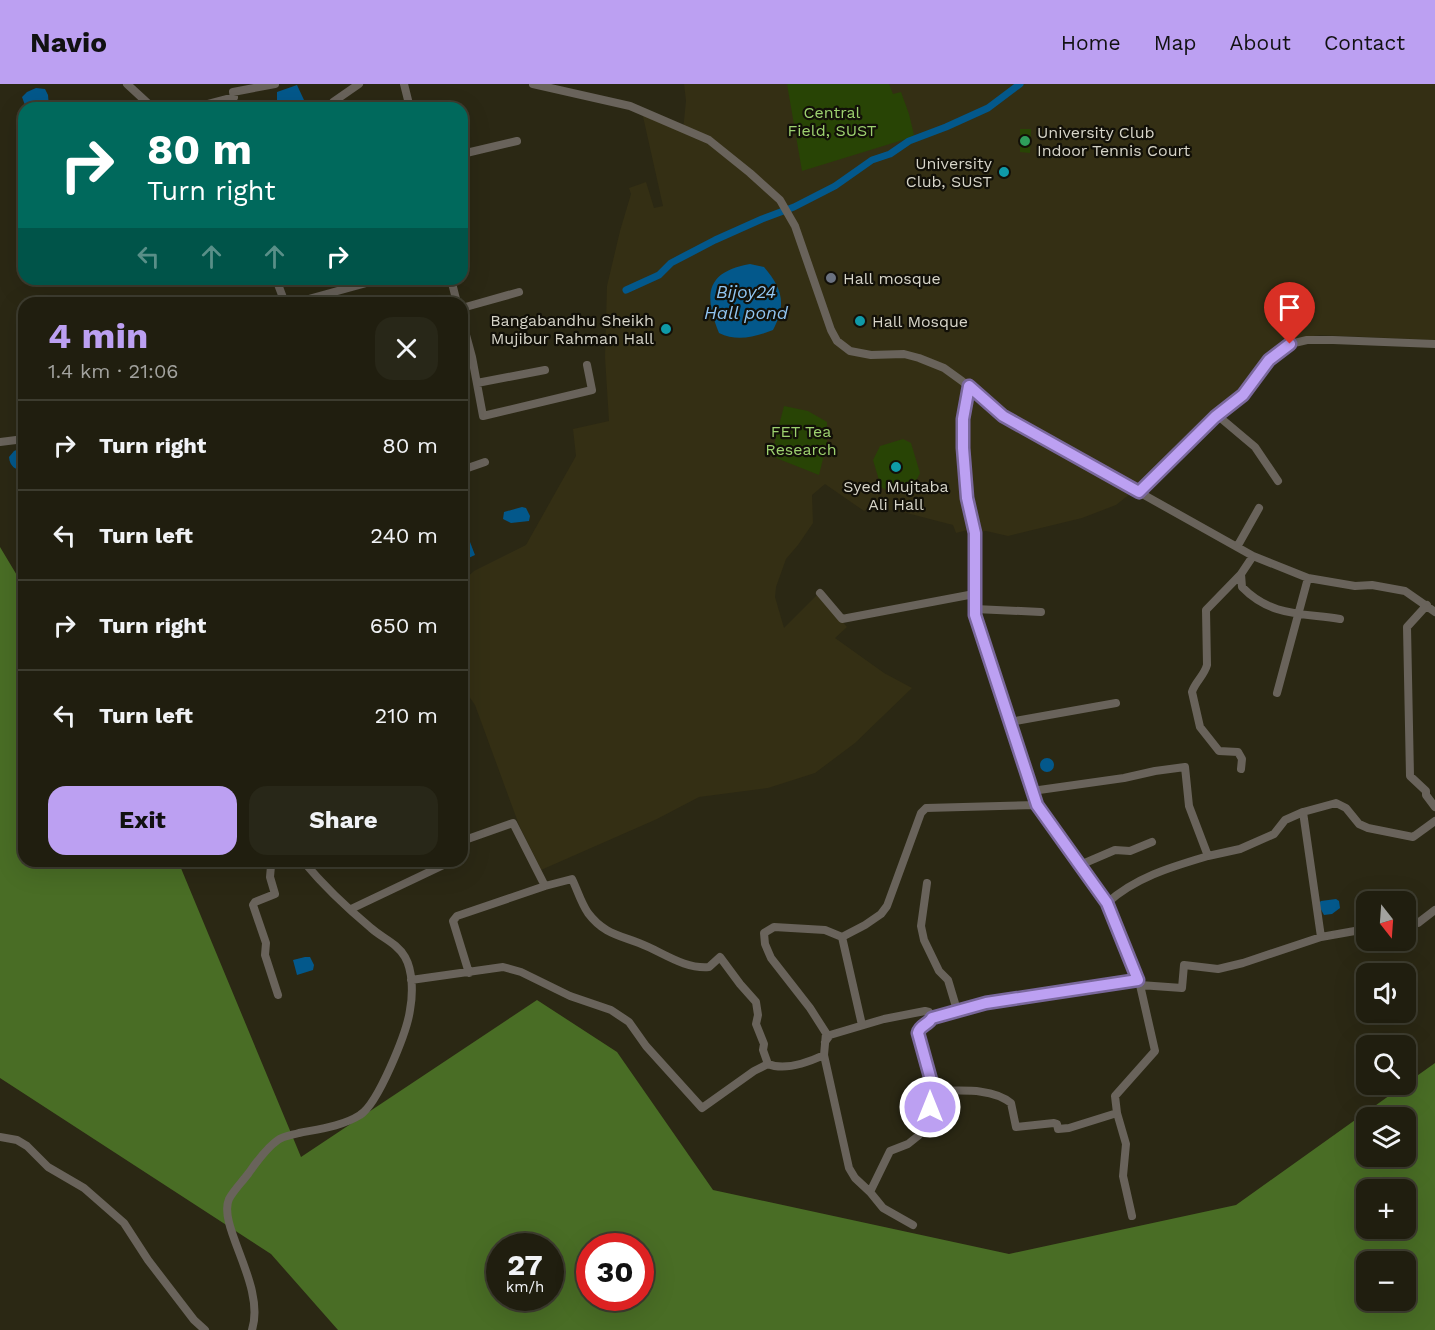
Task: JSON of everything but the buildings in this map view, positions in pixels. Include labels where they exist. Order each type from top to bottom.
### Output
[{"type":"street","points":[[127,84],[146,102]]},
{"type":"street","points":[[215,102],[234,97],[233,92],[275,84]]},
{"type":"street","points":[[333,102],[358,84]]},
{"type":"street","points":[[404,84],[408,102]]},
{"type":"street","points":[[533,84],[630,106],[709,140],[750,173],[780,200],[795,226],[831,330],[841,345],[849,351],[862,354],[904,354],[944,368],[969,386],[1003,416],[1253,556],[1308,578],[1405,591],[1435,612]]},
{"type":"street","points":[[468,153],[517,141]]},
{"type":"street","points":[[316,297],[359,285]]},
{"type":"street","points":[[468,306],[519,292]]},
{"type":"street","points":[[1139,492],[1216,416],[1243,395],[1269,360],[1290,344],[1307,340],[1435,344]]},
{"type":"street","points":[[468,345],[483,416],[592,390],[587,365]]},
{"type":"street","points":[[477,383],[545,370]]},
{"type":"street","points":[[969,386],[963,419],[963,448],[967,498],[975,533],[975,609],[1037,805],[1107,903],[1139,983],[1155,1050],[1115,1096],[1116,1113],[1126,1144],[1123,1176],[1132,1216]]},
{"type":"street","points":[[1216,416],[1255,447],[1278,481]]},
{"type":"street","points":[[0,442],[18,440]]},
{"type":"street","points":[[468,468],[485,462]]},
{"type":"street","points":[[1237,547],[1259,508]]},
{"type":"street","points":[[1241,769],[1242,759],[1238,752],[1219,750],[1200,728],[1192,692],[1205,673],[1207,665],[1206,610],[1241,574],[1253,556]]},
{"type":"street","points":[[1241,574],[1242,587],[1249,594],[1276,610],[1298,615],[1340,619]]},
{"type":"street","points":[[1277,693],[1308,578]]},
{"type":"street","points":[[820,593],[842,619],[974,594]]},
{"type":"street","points":[[1426,605],[1407,627],[1410,776],[1426,791],[1426,795],[1435,807]]},
{"type":"street","points":[[975,609],[1041,612]]},
{"type":"street","points":[[1010,722],[1116,703]]},
{"type":"street","points":[[1032,791],[1185,767],[1189,806],[1208,856]]},
{"type":"street","points":[[1107,903],[1120,890],[1162,869],[1240,849],[1274,834],[1285,820],[1303,812],[1336,803],[1346,808],[1359,824],[1368,828],[1413,837],[1435,822]]},
{"type":"street","points":[[913,1225],[883,1208],[855,1178],[849,1168],[824,1055],[826,1033],[818,1019],[771,958],[765,944],[764,933],[774,927],[825,930],[842,937],[866,925],[881,914],[887,906],[921,813],[926,808],[1037,805]]},
{"type":"street","points":[[1303,812],[1321,937]]},
{"type":"street","points":[[468,839],[513,823],[545,886]]},
{"type":"street","points":[[1080,865],[1115,850],[1130,851],[1152,842]]},
{"type":"street","points":[[271,867],[270,877],[275,894],[253,905],[266,943],[265,955],[278,995]]},
{"type":"street","points":[[252,1330],[256,1318],[254,1294],[226,1214],[229,1200],[256,1164],[278,1140],[341,1123],[360,1115],[371,1105],[384,1081],[410,1011],[411,980],[406,958],[398,947],[371,929],[308,867]]},
{"type":"street","points":[[351,909],[439,867]]},
{"type":"street","points":[[469,973],[453,921],[457,916],[545,886],[573,879],[588,912],[606,930],[620,938],[699,968],[709,967],[720,957],[756,1002],[758,1015],[756,1024],[764,1044],[763,1050],[768,1064],[774,1067],[806,1063],[824,1055]]},
{"type":"street","points":[[927,883],[921,926],[924,940],[939,971],[948,980],[957,1010]]},
{"type":"street","points":[[1416,923],[1435,910]]},
{"type":"street","points":[[870,1192],[890,1151],[908,1144],[927,1124],[934,1091],[918,1033],[921,1027],[930,1022],[932,1018],[986,1003],[1139,983],[1182,988],[1184,965],[1218,969],[1251,961],[1321,937],[1356,931]]},
{"type":"street","points":[[842,937],[862,1025]]},
{"type":"street","points":[[411,980],[503,967],[521,972],[570,996],[611,1010],[629,1022],[646,1046],[702,1108],[754,1071],[768,1064]]},
{"type":"street","points":[[825,1044],[830,1035],[884,1018],[925,1011],[929,1012],[932,1018]]},
{"type":"street","points":[[934,1091],[991,1093],[1004,1097],[1011,1103],[1014,1110],[1016,1127],[1054,1123],[1058,1129],[1069,1128],[1116,1113]]},
{"type":"street","points":[[0,1137],[17,1140],[27,1146],[48,1167],[84,1188],[124,1223],[148,1260],[194,1320],[205,1330]]},
{"type":"shaded area","points":[[684,84],[1435,84],[1435,340],[1320,335],[1288,340],[1280,344],[1267,357],[1244,390],[1197,428],[1140,486],[1116,505],[1082,518],[1008,536],[986,531],[976,532],[975,528],[956,533],[953,525],[895,510],[875,511],[871,507],[864,511],[825,484],[812,495],[813,523],[786,559],[776,587],[775,597],[784,628],[818,594],[847,627],[835,638],[884,673],[912,688],[855,743],[815,773],[768,788],[699,797],[657,819],[541,870],[519,825],[475,705],[468,695],[468,576],[474,571],[526,545],[576,456],[573,429],[609,421],[605,357],[607,286],[631,194],[629,188],[646,182],[654,208],[663,206],[642,112],[683,131],[686,101]]},
{"type":"green space","name":"Central Field, SUST","points":[[787,84],[889,84],[893,94],[901,92],[914,135],[802,171]]},
{"type":"green space","name":"University Club Indoor Tennis Court","points":[[1020,129],[1031,129],[1030,153],[1020,152]]},
{"type":"green space","name":"FET Tea Research","points":[[784,406],[808,411],[827,422],[827,443],[819,475],[771,456]]},
{"type":"green space","points":[[903,439],[911,443],[920,473],[916,481],[886,490],[881,487],[873,460],[880,446]]},
{"type":"green space","points":[[0,547],[18,577],[18,867],[180,867],[301,1157],[537,1000],[617,1052],[713,1190],[1009,1254],[1236,1205],[1356,1119],[1356,1167],[1416,1167],[1416,1107],[1373,1107],[1390,1095],[1416,1095],[1416,1077],[1435,1063],[1435,1330],[338,1330],[271,1254],[0,1078]]},
{"type":"water","points":[[297,85],[304,102],[277,102],[277,92]]},
{"type":"water","points":[[36,88],[45,89],[49,102],[24,102],[22,97]]},
{"type":"water","name":"Bijoy24 Hall pond","points":[[750,264],[764,267],[775,282],[781,304],[777,321],[773,330],[760,335],[746,338],[726,336],[719,333],[714,319],[710,297],[712,287],[716,279],[724,273]]},
{"type":"water","points":[[18,449],[18,470],[10,463],[9,457]]},
{"type":"water","points":[[526,508],[530,516],[529,521],[511,523],[503,519],[504,512]]},
{"type":"water","points":[[468,542],[470,542],[475,555],[468,558]]},
{"type":"water","points":[[1047,758],[1052,760],[1054,765],[1052,770],[1047,772],[1042,770],[1040,765],[1042,760]]},
{"type":"water","points":[[1336,899],[1339,901],[1340,908],[1332,914],[1324,915],[1318,904],[1321,901]]},
{"type":"water","points":[[310,957],[314,965],[313,970],[297,975],[293,960]]},
{"type":"waterway","points":[[626,290],[659,275],[671,263],[715,240],[794,207],[835,186],[872,160],[890,154],[909,141],[988,108],[1020,84]]},
{"type":"place","name":"University Club Indoor Tennis Court","points":[[1025,141]]},
{"type":"place","name":"University Club, SUST","points":[[1004,172]]},
{"type":"place","name":"Hall mosque","points":[[831,278]]},
{"type":"place","name":"Hall Mosque","points":[[860,321]]},
{"type":"place","name":"Bangabandhu Sheikh Mujibur Rahman Hall","points":[[666,329]]},
{"type":"place","name":"Syed Mujtaba Ali Hall","points":[[896,467]]},
{"type":"route","points":[[930,1107],[934,1091],[918,1033],[921,1027],[930,1022],[932,1018],[986,1003],[1138,980],[1107,903],[1037,805],[975,615],[975,533],[967,498],[963,448],[963,419],[969,386],[1003,416],[1139,492],[1215,417],[1243,395],[1269,360],[1290,344]]}]
